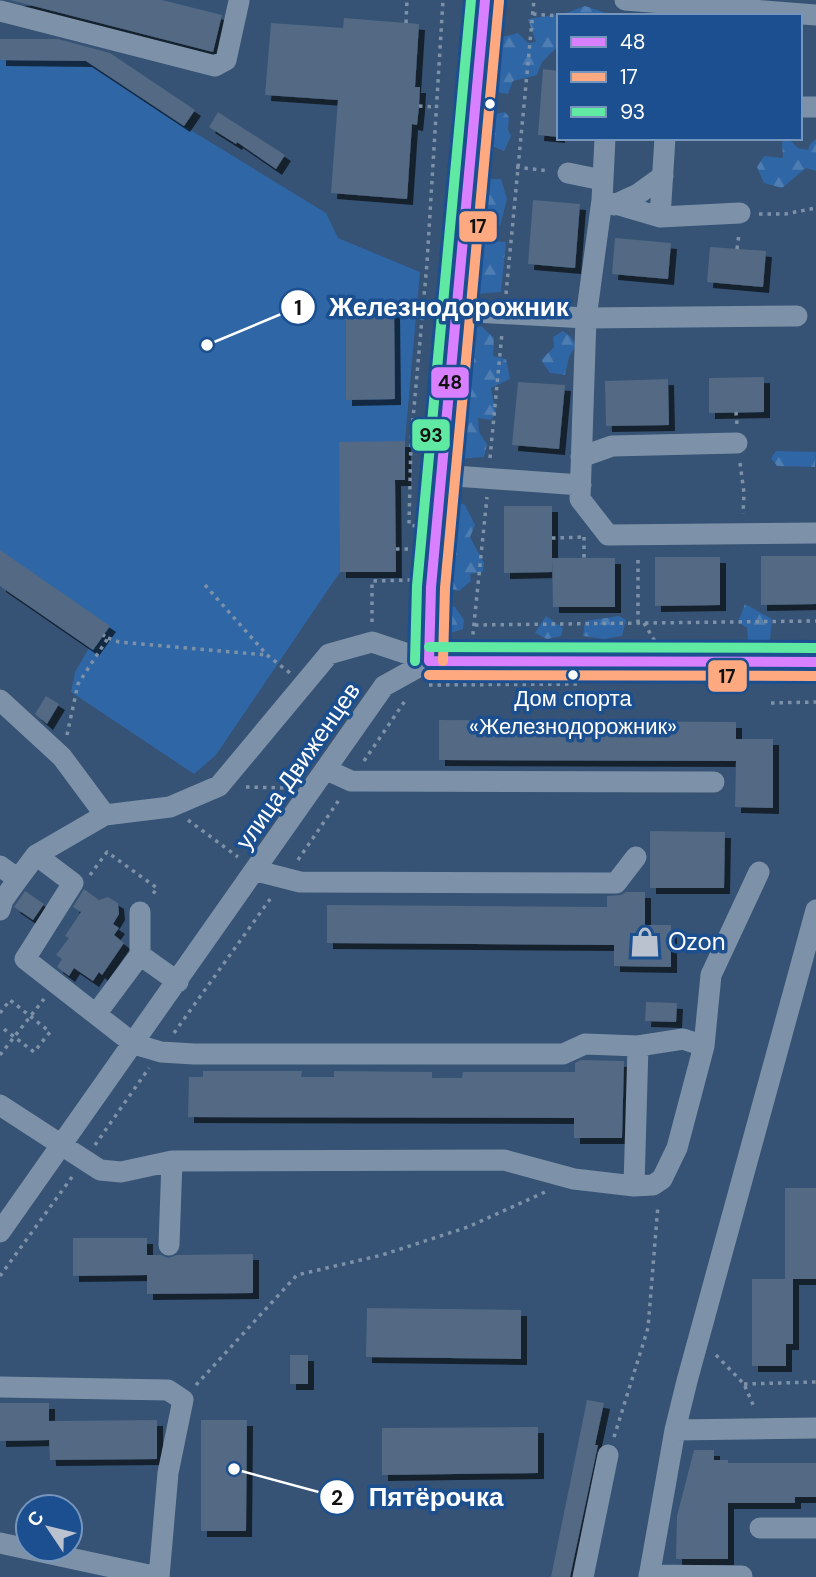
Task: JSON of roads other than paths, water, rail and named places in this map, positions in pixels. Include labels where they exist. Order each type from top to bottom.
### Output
[{"type":"street","points":[[0,11],[215,66],[226,60],[238,0]]},
{"type":"street","points":[[429,661],[431,587],[485,0]]},
{"type":"street","points":[[625,0],[729,14]]},
{"type":"street","points":[[605,140],[606,195],[586,318],[580,499],[608,535],[816,533]]},
{"type":"street","points":[[660,217],[665,140]]},
{"type":"street","points":[[568,173],[606,195],[660,217],[740,213]]},
{"type":"street","points":[[606,195],[638,194],[663,176]]},
{"type":"street","points":[[456,311],[586,318],[797,316]]},
{"type":"street","points":[[581,457],[612,446],[737,443]]},
{"type":"street","points":[[441,475],[581,485]]},
{"type":"street","points":[[0,910],[9,872],[104,815],[170,807],[219,786],[302,683],[329,654],[372,642],[429,661],[816,662]]},
{"type":"street","name":"улица Движенцев","points":[[0,1232],[257,871],[384,687],[429,661]]},
{"type":"street","points":[[0,700],[62,757],[104,815]]},
{"type":"street","points":[[327,770],[351,781],[714,782]]},
{"type":"street","points":[[36,855],[73,883],[25,959],[134,1044],[160,1052],[563,1054],[585,1044],[638,1046],[683,1039],[704,1046]]},
{"type":"street","points":[[257,871],[300,882],[616,883],[636,857]]},
{"type":"street","points":[[0,1105],[100,1170],[121,1172],[172,1161],[504,1160],[574,1179],[644,1185],[662,1179],[677,1147],[704,1046],[711,975],[759,872]]},
{"type":"street","points":[[742,1576],[649,1576],[675,1430],[816,910]]},
{"type":"street","points":[[96,1014],[140,955],[140,912]]},
{"type":"street","points":[[140,955],[177,982]]},
{"type":"street","points":[[638,1046],[644,1185]]},
{"type":"street","points":[[169,1245],[172,1161]]},
{"type":"street","points":[[0,1387],[168,1391],[183,1400],[168,1473],[159,1577],[69,1568],[0,1543]]},
{"type":"street","points":[[675,1430],[816,1428]]},
{"type":"street","points":[[583,1577],[608,1455]]},
{"type":"street","points":[[760,1528],[816,1528]]},
{"type":"place","name":"Железнодорожник","points":[[207,345]]},
{"type":"place","name":"Дом спорта «Железнодорожник»","points":[[573,675]]},
{"type":"place","name":"Ozon","points":[[645,942]]},
{"type":"place","name":"Пятёрочка","points":[[234,1469]]}]
